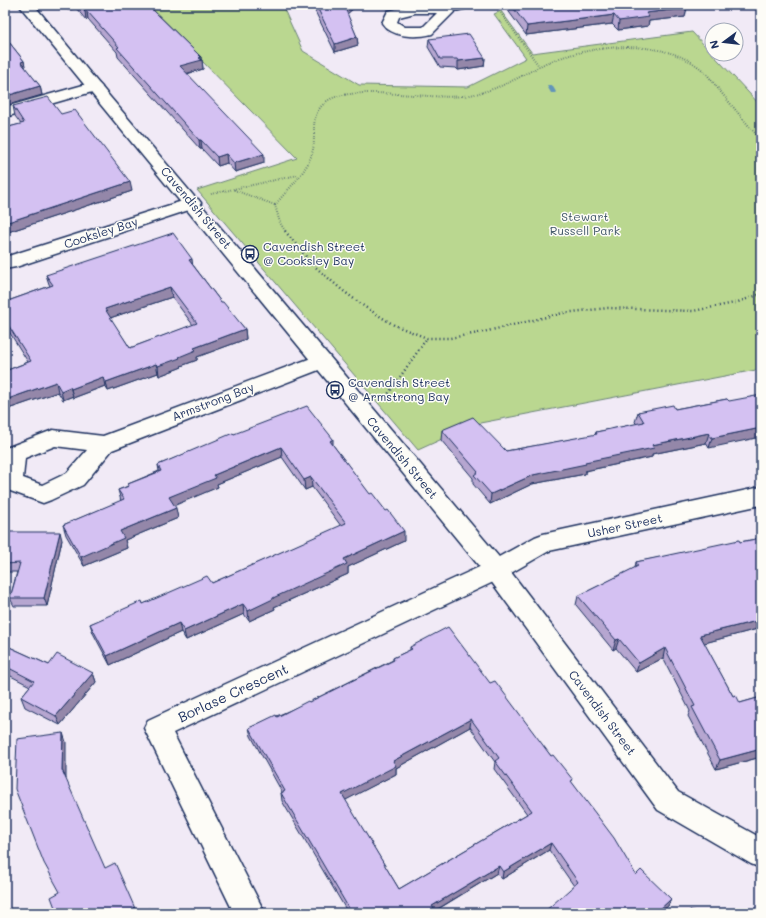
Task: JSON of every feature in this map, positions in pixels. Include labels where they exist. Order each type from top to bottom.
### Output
[{"type":"street","name":"Cavendish Street","points":[[26,5],[496,570],[668,801],[761,854]]},
{"type":"street","points":[[5,112],[94,88]]},
{"type":"street","name":"Cooksley Bay","points":[[6,264],[192,203]]},
{"type":"street","name":"Armstrong Bay","points":[[104,444],[322,361]]},
{"type":"street","name":"Usher Street","points":[[496,570],[543,543],[761,496]]},
{"type":"street","name":"Borlase Crescent","points":[[250,913],[157,728],[496,570]]},
{"type":"path","points":[[495,5],[540,66]]},
{"type":"path","points":[[274,205],[299,175],[312,153],[314,144],[313,119],[320,108],[330,99],[352,94],[435,98],[462,96],[506,83],[540,66],[567,55],[607,49],[640,48],[669,52],[691,60],[701,69],[761,140]]},
{"type":"path","points":[[274,205],[233,190],[299,175]]},
{"type":"path","points":[[274,205],[280,223],[294,243],[312,264],[365,307],[394,325],[427,338],[450,338],[479,333],[563,313],[608,308],[693,311],[735,303],[761,294]]},
{"type":"path","points":[[368,417],[386,399],[427,338]]},
{"type":"green space","name":"Stewart Russell Park","points":[[147,5],[282,5],[303,51],[359,85],[468,87],[526,58],[494,14],[501,11],[532,53],[692,32],[704,45],[704,62],[720,62],[761,106],[761,369],[475,424],[418,450],[197,190],[297,158]]},
{"type":"building","points":[[79,5],[148,5],[201,57],[199,58],[202,60],[180,66],[264,154],[234,163],[226,154],[217,157],[201,140],[199,140],[117,48],[119,47],[87,11]]},
{"type":"building","points":[[316,5],[348,5],[345,8],[357,37],[335,44]]},
{"type":"building","points":[[511,5],[684,5],[687,8],[646,13],[649,17],[619,21],[614,15],[527,26]]},
{"type":"building","points":[[469,34],[485,58],[458,61],[457,59],[440,59],[429,39]]},
{"type":"building","points":[[5,37],[24,61],[21,62],[40,86],[6,96],[5,95]]},
{"type":"building","points":[[48,97],[61,114],[75,110],[130,182],[5,223],[5,128],[24,123],[13,106]]},
{"type":"building","points":[[173,233],[192,259],[189,260],[221,302],[223,302],[245,329],[194,348],[196,350],[179,357],[180,358],[158,366],[156,364],[106,382],[103,377],[71,389],[70,387],[61,391],[56,382],[5,400],[5,371],[31,361],[5,320],[5,302],[53,285],[46,275]],"holes":[[[170,287],[197,323],[130,348],[105,309]]]},
{"type":"building","points":[[761,395],[761,428],[712,438],[709,433],[652,445],[654,448],[585,462],[586,464],[533,475],[491,494],[474,475],[478,472],[442,430],[473,417],[506,451],[597,434],[596,432],[644,422],[638,412],[673,405],[675,409],[727,399],[729,401]]},
{"type":"building","points":[[307,406],[333,439],[330,441],[370,494],[372,493],[386,511],[388,510],[404,531],[344,559],[347,564],[248,611],[243,604],[184,631],[179,623],[107,656],[90,624],[142,601],[143,604],[207,576],[212,583],[346,523],[311,477],[304,480],[281,447],[214,475],[216,478],[169,497],[176,508],[120,531],[124,538],[81,557],[63,525],[124,499],[118,490],[129,486],[128,484],[161,471],[158,465],[233,433],[234,434]]},
{"type":"building","points":[[5,532],[60,532],[44,598],[10,598],[20,563],[5,564]]},
{"type":"building","points":[[761,538],[761,620],[700,635],[733,696],[736,695],[740,703],[761,697],[761,749],[720,760],[692,707],[695,706],[665,648],[639,663],[619,639],[616,640],[578,596],[638,566],[636,562],[739,540],[740,542]]},
{"type":"building","points":[[448,627],[490,683],[495,681],[551,756],[553,755],[573,780],[571,781],[614,838],[636,875],[641,870],[671,899],[656,913],[543,913],[578,882],[551,843],[503,872],[499,866],[432,906],[437,913],[361,913],[358,908],[351,912],[281,793],[285,791],[249,728],[276,715],[277,717],[308,701],[309,702],[394,660],[393,658],[412,649],[410,647]],"holes":[[[471,719],[499,758],[495,761],[532,811],[399,889],[342,794],[396,766],[393,761]]]},
{"type":"building","points":[[5,645],[49,665],[57,654],[93,673],[56,716],[21,697],[34,681],[5,666]]},
{"type":"building","points":[[63,733],[62,770],[105,868],[115,863],[137,913],[57,913],[51,897],[60,892],[44,863],[15,789],[17,739]]},
{"type":"building","points":[[149,908],[152,913],[140,913]]},
{"type":"building","points":[[690,910],[699,913],[689,913]]},
{"type":"waterway","points":[[550,86],[553,92]]},
{"type":"place","name":"Cavendish Street @ Cooksley Bay","points":[[250,254]]},
{"type":"place","name":"Cavendish Street @ Armstrong Bay","points":[[335,390]]}]
